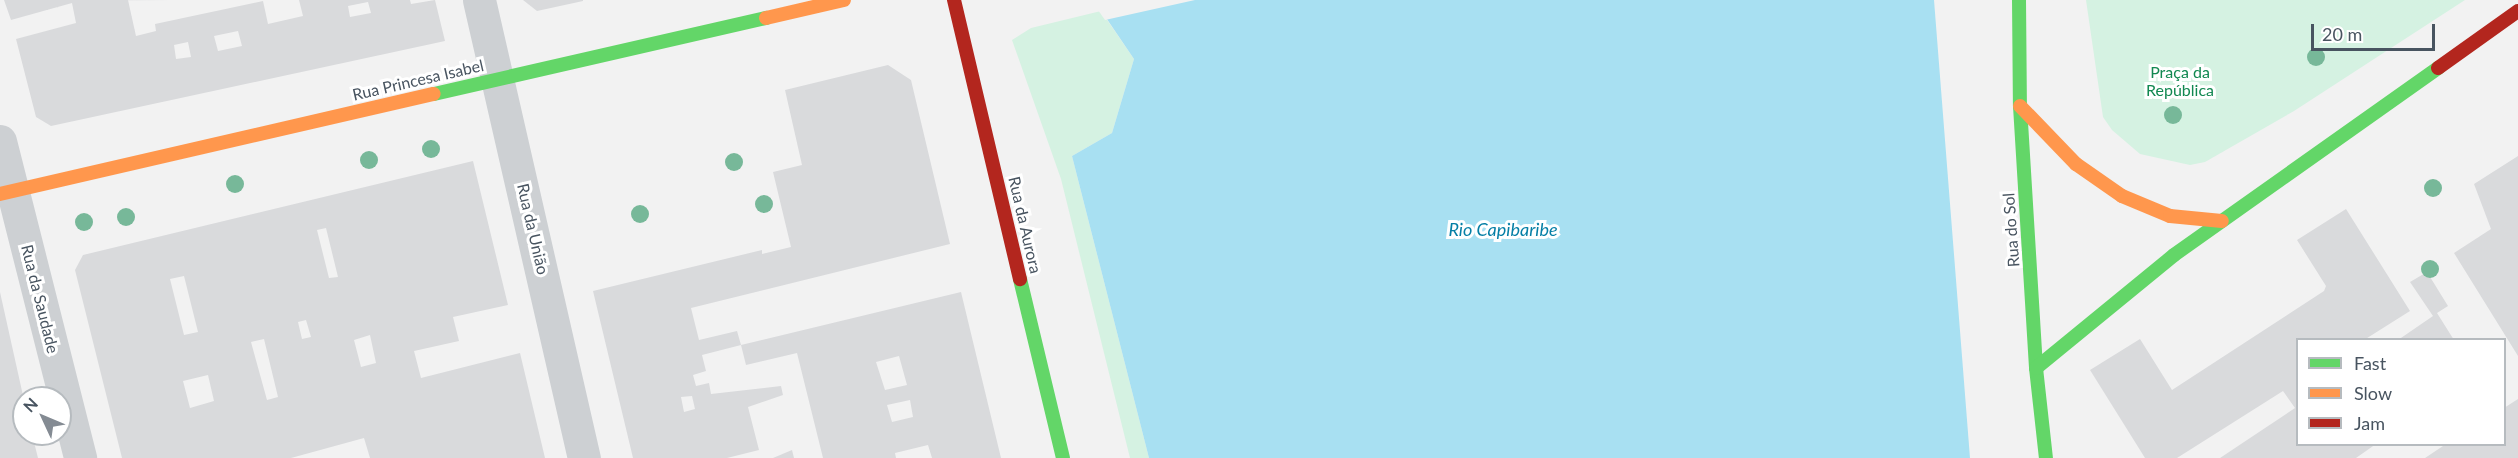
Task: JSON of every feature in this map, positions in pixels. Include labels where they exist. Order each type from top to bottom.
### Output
[{"type":"main road","name":"Rua Princesa Isabel","points":[[7,192],[844,0]]},
{"type":"main road","name":"Rua da Aurora","points":[[954,0],[1063,458]]},
{"type":"main road","name":"Rua do Sol","points":[[2019,0],[2019,106],[2036,368],[2046,458]]},
{"type":"main road","points":[[2036,368],[2089,321],[2222,221],[2518,11]]},
{"type":"main road","points":[[2019,106],[2076,164],[2122,196],[2170,216],[2222,221]]},
{"type":"street","name":"Rua da União","points":[[479,0],[499,78],[584,458]]},
{"type":"street","name":"Rua da Saudade","points":[[0,141],[7,192],[80,458]]},
{"type":"green space","name":"Praça da República","points":[[2086,0],[2465,0],[2294,111],[2205,162],[2190,165],[2140,154],[2112,130],[2103,117]]},
{"type":"green space","points":[[1101,11],[1134,59],[1112,133],[1072,156],[1149,458],[1130,458],[1061,179],[1012,40],[1031,28]]},
{"type":"water","name":"Rio Capibaribe","points":[[1094,0],[1934,0],[1970,458],[1149,458],[1072,156],[1112,133],[1134,59]]},
{"type":"pier","points":[[1091,0],[1195,0],[1105,20]]},
{"type":"building","points":[[4,0],[128,0],[136,36],[156,31],[155,24],[263,1],[268,24],[303,16],[299,0],[410,0],[411,4],[435,0],[445,41],[51,126],[36,117],[16,39],[76,23],[72,3],[11,20]],"holes":[[[368,2],[371,13],[350,17],[348,6]],[[238,31],[242,46],[218,51],[214,36]],[[188,42],[191,57],[176,59],[174,45]]]},
{"type":"building","points":[[523,0],[583,0],[583,1],[537,11]]},
{"type":"building","points":[[888,65],[911,80],[950,244],[691,308],[699,340],[737,331],[741,345],[702,355],[706,371],[693,375],[696,386],[709,383],[711,394],[781,386],[783,395],[748,407],[759,450],[727,458],[633,458],[593,291],[762,250],[762,254],[791,247],[773,172],[802,165],[785,90]],"holes":[[[692,396],[695,409],[684,412],[681,397]]]},
{"type":"building","points":[[2518,156],[2518,356],[2454,253],[2491,229],[2474,184]]},
{"type":"building","points":[[473,161],[508,305],[453,317],[459,341],[414,351],[421,378],[520,353],[545,458],[370,458],[364,438],[291,458],[122,458],[75,270],[83,255]],"holes":[[[326,228],[338,277],[329,278],[317,230]],[[184,276],[198,332],[184,335],[170,279]],[[306,320],[311,337],[302,339],[298,322]],[[370,335],[376,363],[361,367],[354,340]],[[264,339],[278,397],[267,400],[251,342]],[[208,375],[214,401],[190,408],[183,381]]]},
{"type":"building","points":[[2346,209],[2410,311],[2367,338],[2296,338],[2296,446],[2373,446],[2356,458],[2220,458],[2295,408],[2283,391],[2177,458],[2145,458],[2090,370],[2140,339],[2172,390],[2324,291],[2326,286],[2297,240]]},
{"type":"building","points":[[2427,272],[2448,306],[2437,313],[2453,338],[2401,338],[2433,316],[2410,282]]},
{"type":"building","points":[[0,292],[21,386],[12,386],[12,446],[35,446],[38,458],[0,458]]},
{"type":"building","points":[[961,292],[1001,458],[932,458],[928,445],[895,453],[896,458],[823,458],[797,353],[746,365],[741,345]],"holes":[[[899,356],[907,385],[885,390],[876,362]],[[910,400],[913,417],[892,422],[887,405]]]},
{"type":"building","points":[[2518,399],[2518,458],[2425,458],[2443,446],[2506,446],[2506,407]]},
{"type":"building","points":[[792,450],[794,458],[773,458]]},
{"type":"traffic: fast","points":[[2019,0],[2020,106],[2036,368],[2046,458]]},
{"type":"traffic: fast","points":[[434,94],[766,18]]},
{"type":"traffic: fast","points":[[2036,368],[2174,255],[2438,68]]},
{"type":"traffic: fast","points":[[1020,279],[1063,458]]},
{"type":"traffic: slow","points":[[766,18],[844,0]]},
{"type":"traffic: slow","points":[[0,194],[434,94]]},
{"type":"traffic: slow","points":[[2020,106],[2076,164],[2122,196],[2170,216],[2222,221]]},
{"type":"traffic: jam","points":[[954,0],[1020,279]]},
{"type":"traffic: jam","points":[[2438,68],[2518,11]]}]
